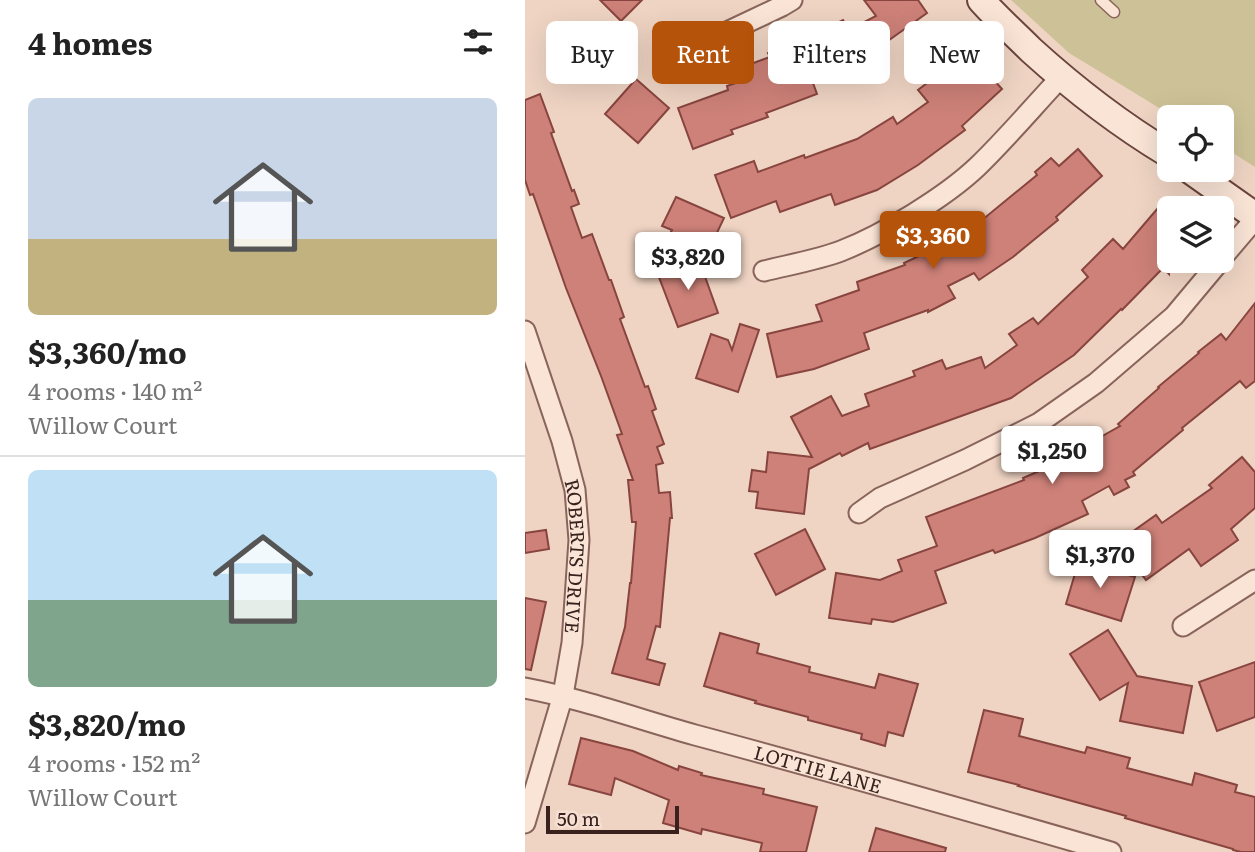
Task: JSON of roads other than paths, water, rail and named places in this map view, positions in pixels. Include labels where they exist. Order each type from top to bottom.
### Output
[{"type":"street","points":[[750,21],[792,0]]},
{"type":"street","points":[[981,0],[1061,77],[1104,112],[1157,147]]},
{"type":"street","points":[[764,271],[840,251],[930,203],[977,167],[1061,77]]},
{"type":"street","points":[[1207,182],[1255,218],[1234,244]]},
{"type":"street","points":[[859,513],[880,498],[1039,423],[1096,383],[1174,316],[1210,273]]},
{"type":"street","name":"ROBERTS DRIVE","points":[[525,331],[562,441],[575,490],[579,540],[572,643],[563,695],[525,823]]},
{"type":"street","points":[[1183,626],[1255,580]]},
{"type":"street","name":"LOTTIE LANE","points":[[525,688],[563,695],[652,723],[1111,852]]},
{"type":"lane","points":[[1101,0],[1114,12]]}]
